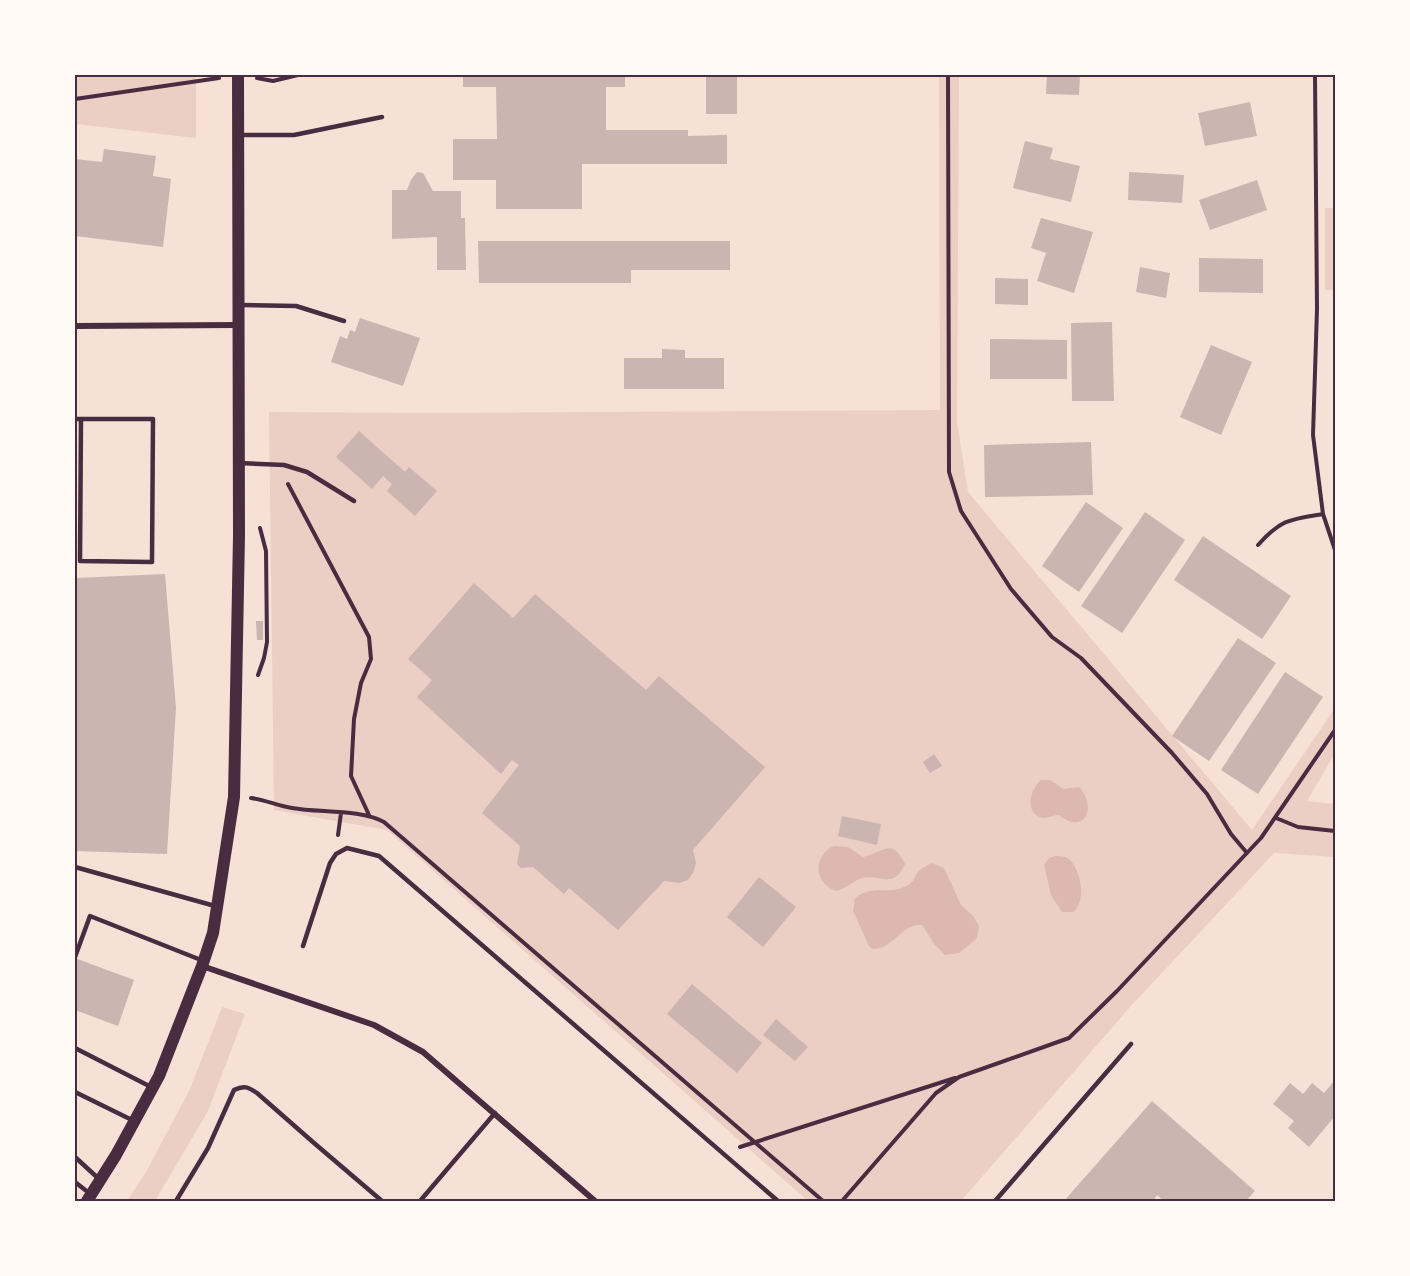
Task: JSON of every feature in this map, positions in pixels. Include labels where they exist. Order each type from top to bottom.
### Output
[{"type":"main road","points":[[89,1198],[159,1076],[203,964],[218,907],[236,783],[238,75]]},
{"type":"street","points":[[75,326],[237,325]]},
{"type":"street","points":[[203,964],[374,1025],[423,1052],[595,1201]]},
{"type":"lane","points":[[238,135],[294,135],[382,117]]},
{"type":"lane","points":[[237,305],[296,306],[344,321]]},
{"type":"lane","points":[[78,419],[153,419],[152,562],[80,561],[78,419]]},
{"type":"lane","points":[[238,462],[284,465],[307,472],[354,501]]},
{"type":"lane","points":[[303,946],[330,863],[336,854],[347,848],[379,856],[778,1201]]},
{"type":"lane","points":[[75,867],[218,907]]},
{"type":"lane","points":[[75,957],[90,916],[203,964]]},
{"type":"lane","points":[[995,1201],[1131,1044]]},
{"type":"lane","points":[[75,1048],[153,1088]]},
{"type":"lane","points":[[176,1201],[208,1148],[234,1090],[242,1086],[249,1087],[257,1093],[382,1201]]},
{"type":"lane","points":[[75,1092],[135,1121]]},
{"type":"lane","points":[[420,1201],[495,1113]]},
{"type":"lane","points":[[75,1157],[100,1180]]},
{"type":"lane","points":[[75,1182],[89,1198]]},
{"type":"path","points":[[256,78],[273,81],[298,75]]},
{"type":"path","points":[[948,75],[949,472],[961,511],[1011,589],[1052,637],[1081,658],[1172,753],[1207,794],[1231,834],[1247,853]]},
{"type":"path","points":[[1315,75],[1317,309],[1313,435],[1323,514],[1335,550]]},
{"type":"path","points":[[75,99],[219,77]]},
{"type":"path","points":[[284,465],[288,485],[369,637],[371,659],[362,683],[354,719],[351,776],[370,816]]},
{"type":"path","points":[[1258,545],[1286,520],[1323,514]]},
{"type":"path","points":[[722,1152],[959,1077],[1069,1038],[1118,991],[1247,853],[1276,818],[1335,730]]},
{"type":"path","points":[[253,799],[266,800],[294,809],[370,816],[384,822],[823,1201]]},
{"type":"path","points":[[1276,818],[1298,827],[1335,831]]},
{"type":"path","points":[[842,1201],[936,1093],[959,1077]]},
{"type":"shaded area","points":[[75,75],[196,75],[196,138],[75,124]]},
{"type":"shaded area","points":[[939,75],[959,75],[957,422],[968,492],[1252,830],[1335,708],[1335,753],[1307,801],[1335,804],[1335,857],[1274,853],[1131,1006],[961,1201],[808,1201],[387,830],[274,810],[269,412],[940,410]]},
{"type":"shaded area","points":[[1325,208],[1335,208],[1335,286],[1332,290],[1325,290]]},
{"type":"shaded area","points":[[1041,780],[1050,780],[1064,789],[1079,787],[1084,794],[1088,810],[1082,821],[1068,821],[1059,815],[1042,818],[1035,814],[1032,810],[1031,799],[1034,788]]},
{"type":"shaded area","points":[[834,846],[848,847],[863,857],[892,849],[905,864],[901,872],[891,879],[862,878],[836,891],[823,882],[819,869],[822,856]]},
{"type":"shaded area","points":[[1055,856],[1069,859],[1077,870],[1081,893],[1080,901],[1073,912],[1062,912],[1051,895],[1044,865],[1049,858]]},
{"type":"shaded area","points":[[932,863],[944,868],[961,905],[973,916],[979,926],[977,938],[959,953],[945,955],[935,945],[922,925],[915,925],[887,945],[873,949],[869,946],[853,911],[855,898],[873,890],[891,890],[907,886],[920,870]]},
{"type":"shaded area","points":[[222,1007],[245,1014],[208,1111],[155,1201],[127,1201],[146,1172],[190,1089]]},
{"type":"building","points":[[463,75],[625,75],[625,87],[606,87],[606,130],[688,130],[688,136],[727,135],[727,164],[582,164],[582,209],[496,209],[496,180],[453,180],[453,139],[497,139],[496,87],[463,87]]},
{"type":"building","points":[[706,75],[737,75],[737,114],[706,114]]},
{"type":"building","points":[[1047,75],[1080,75],[1079,95],[1046,94]]},
{"type":"building","points":[[1250,102],[1257,136],[1205,146],[1198,113]]},
{"type":"building","points":[[1025,141],[1053,148],[1050,159],[1080,166],[1071,202],[1013,188]]},
{"type":"building","points":[[104,149],[156,156],[153,176],[171,179],[163,247],[75,236],[75,159],[102,162]]},
{"type":"building","points":[[417,172],[423,173],[433,191],[461,191],[461,218],[465,218],[466,270],[437,270],[437,237],[392,239],[392,190],[407,190]]},
{"type":"building","points":[[1129,172],[1184,175],[1182,203],[1128,200]]},
{"type":"building","points":[[1257,180],[1267,210],[1210,230],[1199,200]]},
{"type":"building","points":[[1041,218],[1093,232],[1074,293],[1037,281],[1046,253],[1031,248]]},
{"type":"building","points":[[478,241],[730,241],[730,270],[631,270],[631,283],[479,283]]},
{"type":"building","points":[[1199,258],[1263,259],[1263,293],[1199,292]]},
{"type":"building","points":[[1140,267],[1170,273],[1166,298],[1136,292]]},
{"type":"building","points":[[995,278],[1028,279],[1028,305],[995,304]]},
{"type":"building","points":[[360,318],[420,338],[403,386],[331,362],[340,336],[347,339],[350,330],[355,332]]},
{"type":"building","points":[[1112,322],[1114,401],[1072,401],[1071,323]]},
{"type":"building","points":[[990,339],[1067,340],[1067,379],[990,379]]},
{"type":"building","points":[[1211,345],[1252,362],[1221,435],[1180,417]]},
{"type":"building","points":[[662,349],[685,350],[685,358],[724,358],[724,389],[624,389],[624,358],[662,358]]},
{"type":"building","points":[[359,431],[405,472],[409,467],[437,491],[415,516],[387,491],[392,484],[383,476],[372,489],[336,457]]},
{"type":"building","points":[[1091,442],[1093,495],[985,497],[984,445]]},
{"type":"building","points":[[1086,502],[1123,528],[1079,592],[1042,566]]},
{"type":"building","points":[[1145,512],[1185,540],[1122,633],[1081,606]]},
{"type":"building","points":[[1203,536],[1291,596],[1262,639],[1174,580]]},
{"type":"building","points":[[165,574],[176,708],[167,854],[75,851],[75,578]]},
{"type":"building","points":[[474,583],[513,618],[535,594],[646,690],[659,676],[765,767],[693,850],[696,863],[688,880],[679,883],[664,881],[618,930],[569,888],[564,894],[533,867],[521,868],[517,864],[520,846],[482,813],[519,765],[512,760],[501,774],[417,697],[432,680],[408,659]]},
{"type":"building","points":[[256,621],[263,621],[263,640],[257,640]]},
{"type":"building","points":[[1238,638],[1276,663],[1209,761],[1172,736]]},
{"type":"building","points":[[1285,672],[1323,697],[1258,794],[1221,770]]},
{"type":"building","points":[[934,754],[942,766],[930,773],[923,762]]},
{"type":"building","points":[[842,816],[881,824],[877,845],[838,836]]},
{"type":"building","points":[[759,877],[796,907],[763,947],[727,917]]},
{"type":"building","points":[[75,958],[134,980],[118,1026],[75,1010]]},
{"type":"building","points":[[692,984],[762,1043],[737,1073],[667,1014]]},
{"type":"building","points":[[776,1019],[808,1047],[795,1061],[763,1035]]},
{"type":"building","points":[[1335,1080],[1335,1116],[1309,1147],[1288,1128],[1294,1121],[1273,1104],[1290,1083],[1303,1094],[1312,1083],[1324,1093]]},
{"type":"building","points":[[1152,1101],[1255,1191],[1246,1201],[1164,1201],[1157,1195],[1153,1201],[1064,1201]]}]
